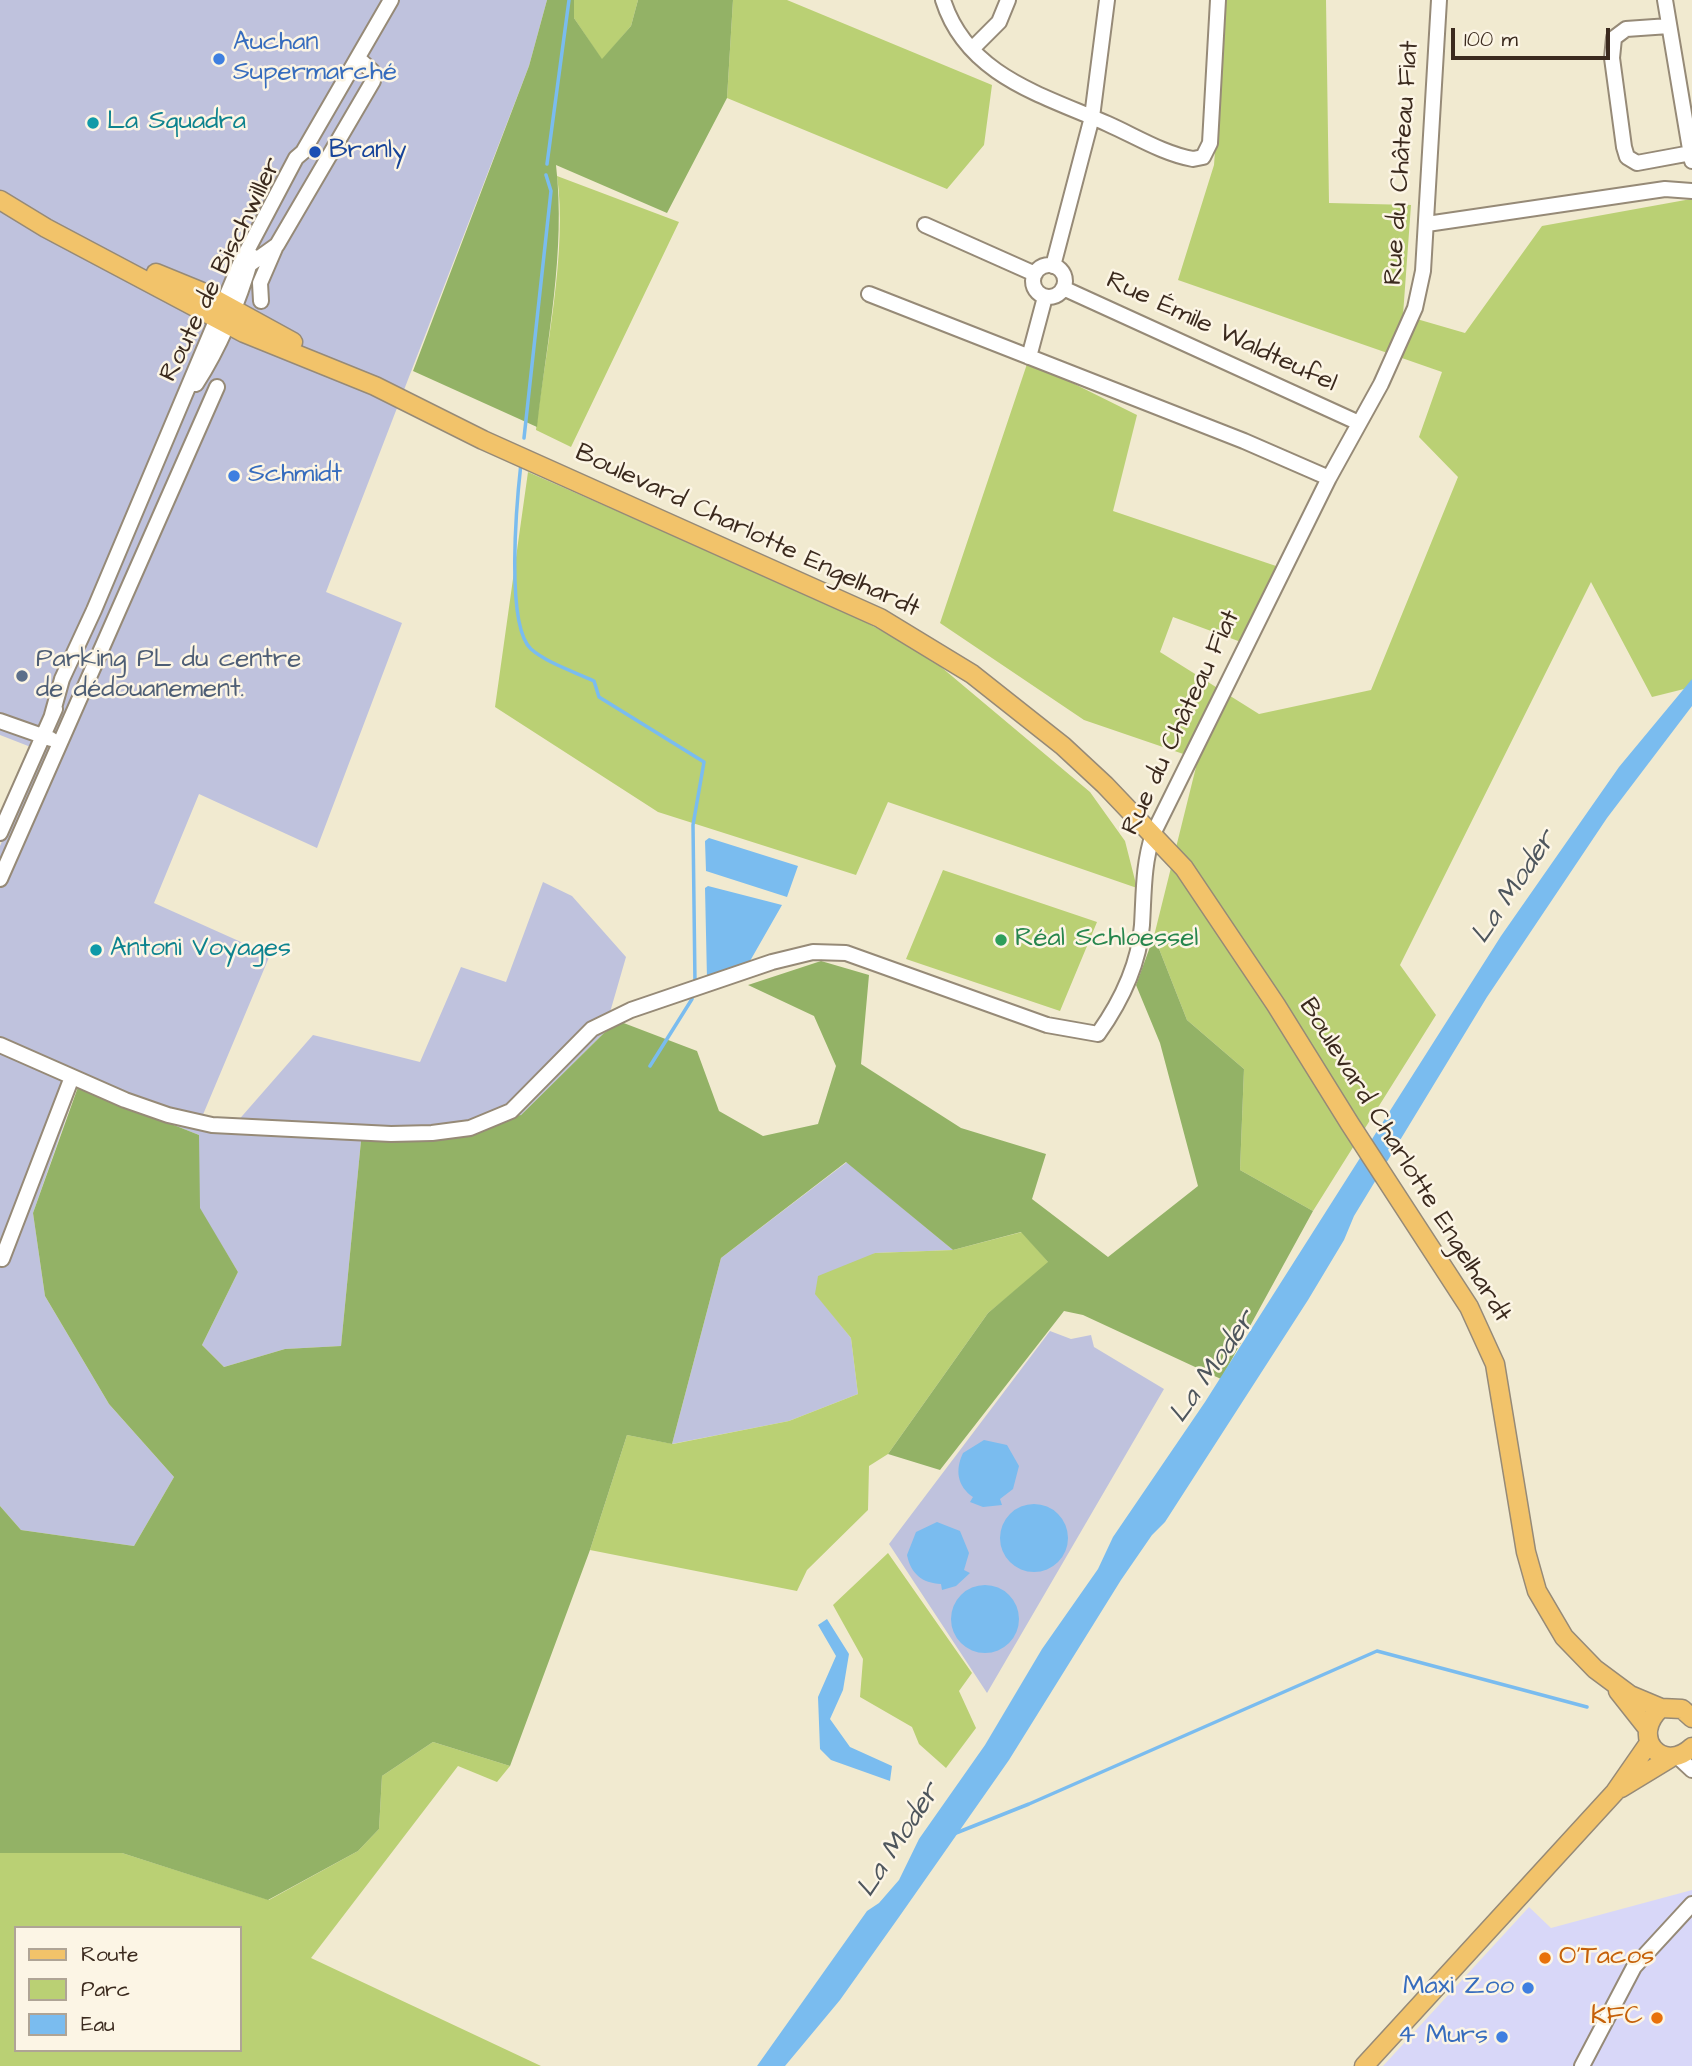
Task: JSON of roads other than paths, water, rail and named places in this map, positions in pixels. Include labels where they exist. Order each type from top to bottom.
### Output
[{"type":"main road","name":"Boulevard Charlotte Engelhardt","points":[[0,200],[83,248],[225,313],[483,440],[880,618],[1001,694],[1063,746],[1210,893],[1228,922],[1236,943],[1350,1125],[1469,1307],[1489,1347],[1500,1386],[1526,1552],[1537,1591],[1564,1637],[1609,1681],[1658,1753],[1681,1754]]},
{"type":"main road","name":"Boulevard Charlotte Engelhardt","points":[[1609,1681],[1630,1695],[1692,1718]]},
{"type":"main road","points":[[1364,2066],[1615,1792],[1648,1736],[1650,1720],[1668,1708],[1692,1698]]},
{"type":"main road","points":[[1615,1792],[1681,1754]]},
{"type":"street","name":"Route de Bischwiller","points":[[181,408],[203,373],[264,214],[359,59],[391,0]]},
{"type":"street","name":"Route de Bischwiller","points":[[372,37],[397,0]]},
{"type":"street","points":[[943,0],[947,14],[972,49],[986,64],[1016,86],[1186,158],[1199,158],[1207,153],[1218,0]]},
{"type":"street","points":[[972,49],[999,22],[1008,0]]},
{"type":"street","points":[[1054,266],[1092,117],[1107,0]]},
{"type":"street","name":"Rue du Château Fiat","points":[[0,1045],[168,1115],[212,1125],[391,1134],[470,1128],[489,1122],[510,1111],[592,1029],[621,1014],[772,961],[831,951],[846,953],[909,974],[1047,1025],[1098,1034],[1130,978],[1142,928],[1145,859],[1153,834],[1329,478],[1381,384],[1415,308],[1423,271],[1427,224],[1439,0]]},
{"type":"street","points":[[1665,0],[1691,158],[1637,163],[1628,157],[1624,147],[1612,58],[1614,38],[1626,29],[1669,26]]},
{"type":"street","name":"Route de Bischwiller","points":[[261,301],[260,283],[277,245],[373,81],[372,71],[359,59]]},
{"type":"street","name":"Route de Bischwiller","points":[[0,833],[52,715],[62,679],[181,408],[249,265],[261,231],[303,159],[303,152]]},
{"type":"street","points":[[1427,224],[1665,189],[1692,191]]},
{"type":"street","points":[[925,225],[1035,274]]},
{"type":"street","points":[[249,265],[277,245]]},
{"type":"street","points":[[1043,266],[1054,266],[1062,272],[1063,288],[1058,295],[1045,297],[1034,288],[1035,274],[1043,266]]},
{"type":"street","name":"Rue Émile Waldteufel","points":[[1063,288],[1359,423]]},
{"type":"street","points":[[869,294],[1329,478]]},
{"type":"street","points":[[1029,357],[1045,297]]},
{"type":"street","points":[[202,421],[203,373]]},
{"type":"street","points":[[0,879],[217,387]]},
{"type":"street","points":[[0,721],[60,743]]},
{"type":"street","points":[[2,1259],[72,1077]]},
{"type":"street","points":[[1681,1754],[1692,1770]]},
{"type":"street","points":[[1582,2066],[1634,1967],[1692,1904]]},
{"type":"water","points":[[1692,679],[1692,706],[1607,818],[1487,997],[1354,1216],[1344,1240],[1308,1300],[1165,1522],[1152,1535],[1121,1580],[1009,1760],[840,2000],[785,2066],[757,2066],[867,1911],[879,1903],[899,1880],[919,1839],[985,1745],[1042,1649],[1098,1569],[1113,1537],[1205,1402],[1501,936],[1619,767]]},
{"type":"water","points":[[709,838],[798,866],[787,897],[706,871],[705,841]]},
{"type":"water","points":[[708,886],[782,905],[750,961],[707,979],[705,888]]},
{"type":"water","points":[[984,1440],[1007,1445],[1019,1466],[1013,1489],[1000,1499],[1002,1505],[983,1507],[970,1502],[973,1497],[964,1488],[959,1477],[963,1453]]},
{"type":"water","points":[[1034,1504],[1047,1507],[1058,1514],[1065,1525],[1068,1538],[1065,1551],[1058,1562],[1047,1569],[1034,1572],[1021,1569],[1010,1562],[1003,1551],[1000,1538],[1003,1525],[1010,1514],[1021,1507]]},
{"type":"water","points":[[937,1522],[960,1531],[969,1553],[964,1570],[970,1573],[956,1586],[942,1590],[941,1584],[928,1582],[918,1576],[907,1555],[916,1532]]},
{"type":"water","points":[[985,1585],[998,1588],[1009,1595],[1016,1606],[1019,1619],[1016,1632],[1009,1643],[998,1650],[985,1653],[972,1650],[961,1643],[954,1632],[951,1619],[954,1606],[961,1595],[972,1588]]},
{"type":"water","points":[[827,1619],[849,1654],[843,1690],[830,1719],[850,1747],[892,1766],[890,1781],[831,1760],[820,1749],[818,1697],[836,1656],[818,1625]]},
{"type":"waterway","points":[[547,164],[569,0]]},
{"type":"waterway","points":[[524,438],[551,191],[546,175]]},
{"type":"waterway","points":[[521,463],[515,589],[523,636],[531,649],[538,654],[594,681],[599,697],[704,762],[693,825],[695,984]]},
{"type":"waterway","points":[[650,1066],[692,999]]},
{"type":"waterway","points":[[956,1833],[1029,1804],[1377,1651],[1587,1707]]},
{"type":"place","name":"Auchan Supermarché","points":[[219,59]]},
{"type":"place","name":"La Squadra","points":[[93,123]]},
{"type":"place","name":"Branly","points":[[315,152]]},
{"type":"place","name":"Schmidt","points":[[234,476]]},
{"type":"place","name":"Parking PL du centre de dédouanement.","points":[[22,676]]},
{"type":"place","name":"Réal Schloessel","points":[[1001,940]]},
{"type":"place","name":"Antoni Voyages","points":[[96,950]]},
{"type":"place","name":"O'Tacos","points":[[1545,1958]]},
{"type":"place","name":"Maxi Zoo","points":[[1528,1988]]},
{"type":"place","name":"KFC","points":[[1657,2018]]},
{"type":"place","name":"4 Murs","points":[[1502,2037]]},
{"type":"water label","name":"La Moder","points":[[1515,888]]},
{"type":"water label","name":"La Moder","points":[[1214,1368]]},
{"type":"water label","name":"La Moder","points":[[900,1841]]}]
